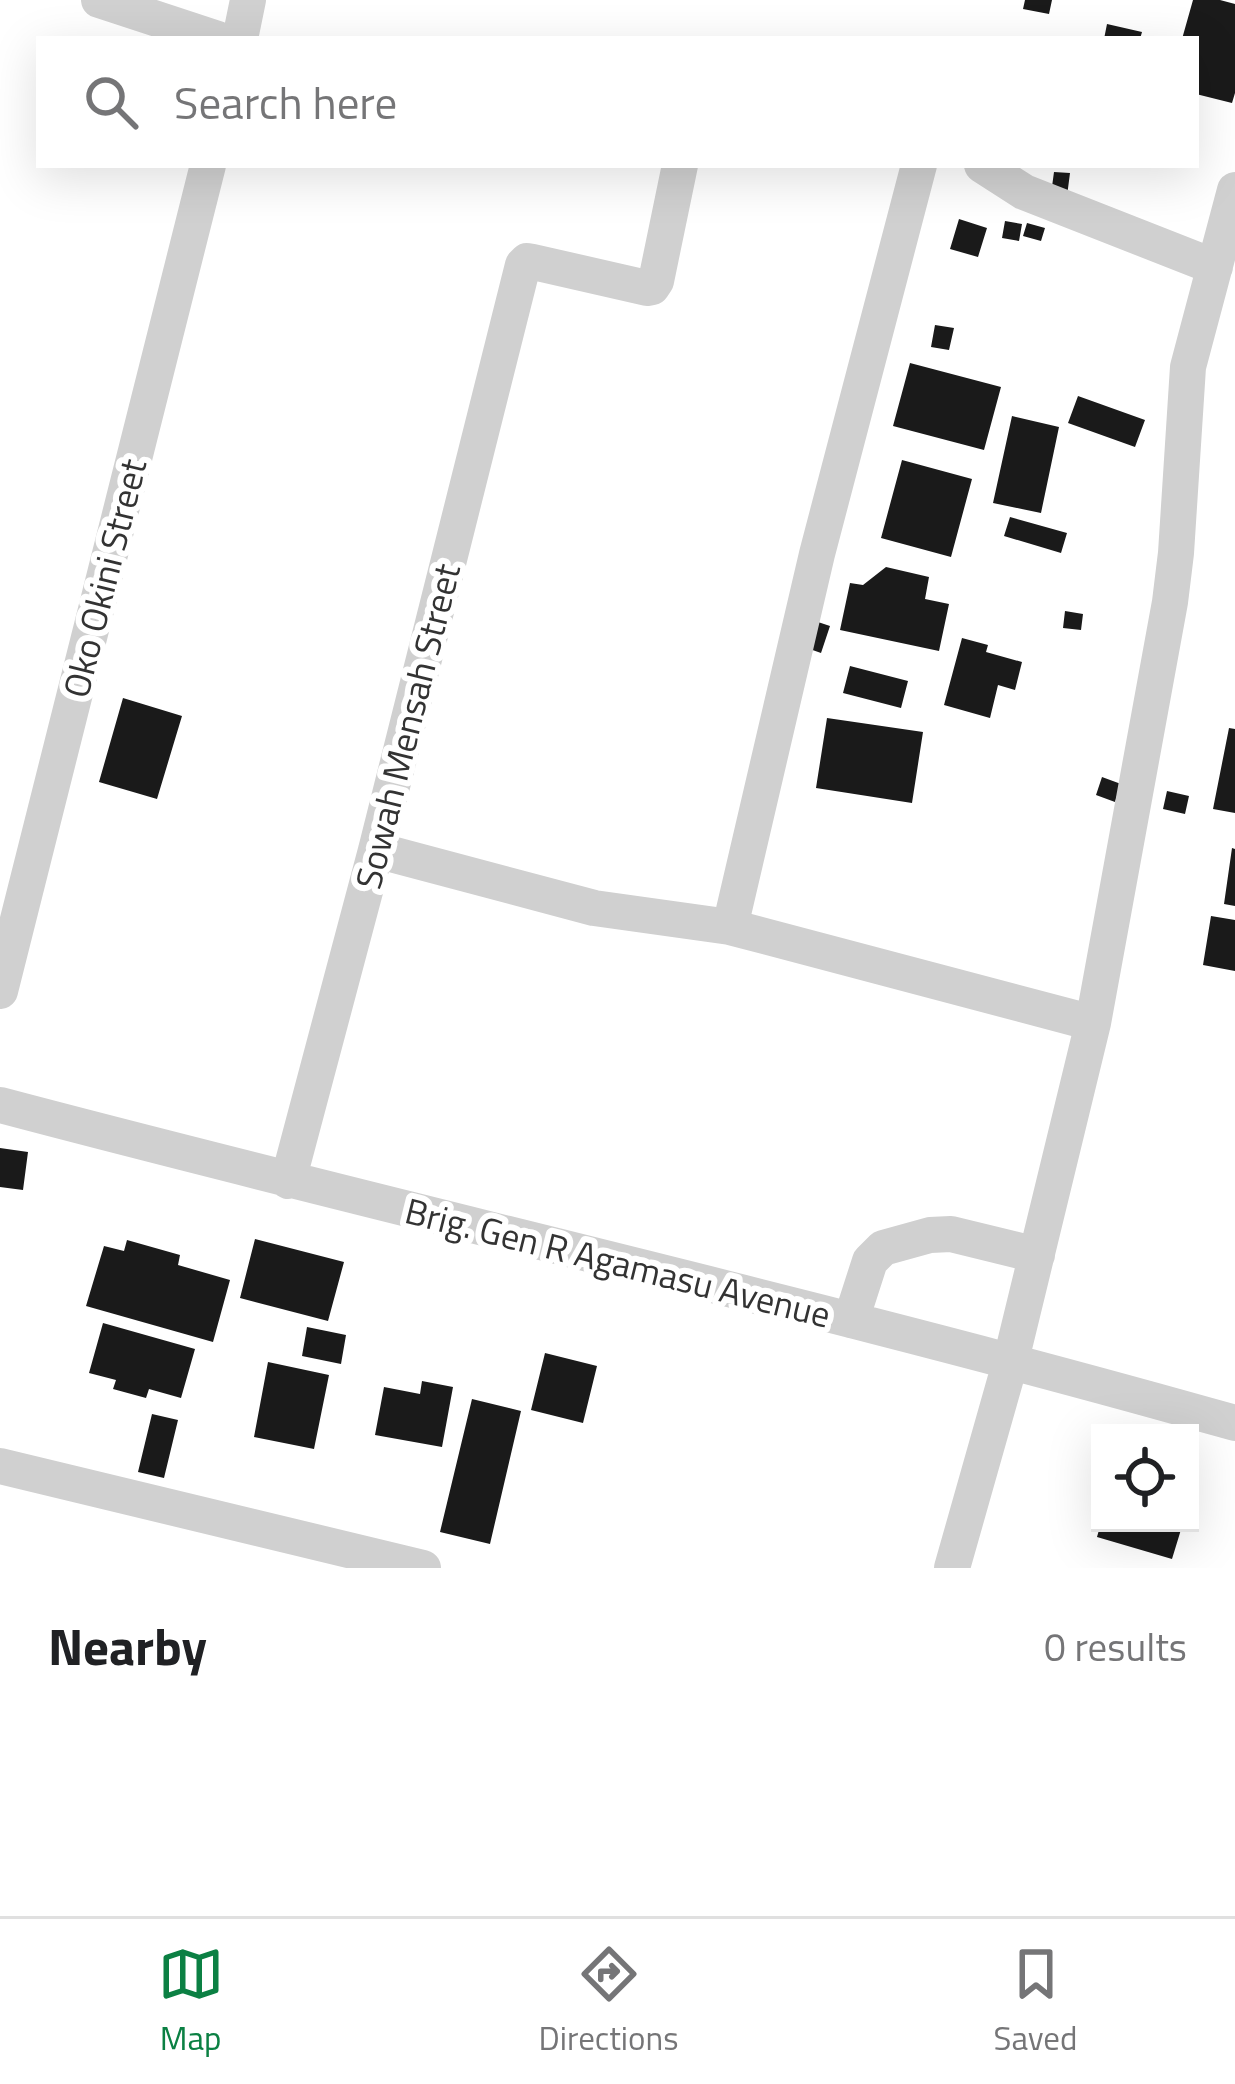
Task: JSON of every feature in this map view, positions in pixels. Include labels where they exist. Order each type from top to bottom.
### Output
[{"type":"street","points":[[99,0],[209,36]]},
{"type":"street","points":[[241,36],[248,0]]},
{"type":"street","name":"Oko Okini Street","points":[[0,991],[207,168]]},
{"type":"street","name":"Sowah Mensah Street","points":[[288,1181],[520,271],[526,261],[652,286],[679,168]]},
{"type":"street","points":[[730,927],[818,554],[918,168]]},
{"type":"street","points":[[987,168],[1024,192],[1215,267]]},
{"type":"street","points":[[952,1568],[1011,1360],[1094,1023],[1171,602],[1188,367],[1235,190]]},
{"type":"street","points":[[376,850],[594,908],[730,927],[1094,1023]]},
{"type":"street","name":"Brig. Gen R Agamasu Avenue","points":[[0,1105],[1011,1360],[1235,1423]]},
{"type":"street","points":[[851,1320],[870,1261],[884,1248],[951,1234],[1036,1256]]},
{"type":"street","points":[[0,1466],[423,1568]]},
{"type":"building","points":[[1025,0],[1052,0],[1049,14],[1023,9]]},
{"type":"building","points":[[1193,0],[1235,4],[1232,103],[1199,95],[1199,36],[1183,36]]},
{"type":"building","points":[[1107,24],[1142,32],[1141,36],[1105,36]]},
{"type":"building","points":[[1054,172],[1070,173],[1067,196],[1051,194]]},
{"type":"building","points":[[959,219],[987,228],[978,257],[950,249]]},
{"type":"building","points":[[1005,221],[1022,224],[1019,241],[1002,238]]},
{"type":"building","points":[[1027,223],[1045,228],[1041,241],[1023,236]]},
{"type":"building","points":[[935,325],[954,328],[949,350],[931,347]]},
{"type":"building","points":[[910,363],[1001,387],[984,450],[893,426]]},
{"type":"building","points":[[1078,396],[1145,420],[1135,447],[1068,423]]},
{"type":"building","points":[[1012,416],[1059,427],[1041,513],[993,503]]},
{"type":"building","points":[[902,460],[972,479],[951,557],[881,538]]},
{"type":"building","points":[[1010,517],[1067,533],[1061,553],[1004,536]]},
{"type":"building","points":[[886,567],[929,577],[925,599],[949,604],[939,651],[840,630],[850,583],[863,585]]},
{"type":"building","points":[[1065,611],[1083,614],[1081,630],[1063,628]]},
{"type":"building","points":[[812,620],[830,626],[821,653],[804,647]]},
{"type":"building","points":[[962,638],[988,645],[986,652],[1022,662],[1015,690],[998,685],[990,718],[944,705]]},
{"type":"building","points":[[850,666],[908,681],[901,708],[843,693]]},
{"type":"building","points":[[123,698],[182,716],[157,799],[99,782]]},
{"type":"building","points":[[827,718],[923,732],[912,803],[816,788]]},
{"type":"building","points":[[1229,728],[1235,729],[1235,813],[1213,809]]},
{"type":"building","points":[[1102,777],[1121,784],[1115,802],[1096,795]]},
{"type":"building","points":[[1167,791],[1189,796],[1185,814],[1163,809]]},
{"type":"building","points":[[1235,849],[1235,906],[1224,904]]},
{"type":"building","points":[[1211,916],[1235,920],[1235,971],[1203,965]]},
{"type":"building","points":[[0,1148],[28,1152],[23,1190],[0,1187]]},
{"type":"building","points":[[255,1239],[344,1262],[328,1321],[240,1298]]},
{"type":"building","points":[[127,1240],[180,1255],[178,1265],[230,1280],[213,1342],[86,1306],[104,1246],[124,1251]]},
{"type":"building","points":[[103,1323],[195,1349],[181,1398],[149,1389],[146,1398],[113,1389],[116,1380],[89,1373]]},
{"type":"building","points":[[307,1327],[346,1335],[341,1364],[302,1356]]},
{"type":"building","points":[[545,1353],[597,1366],[583,1423],[531,1410]]},
{"type":"building","points":[[268,1362],[329,1375],[314,1449],[254,1437]]},
{"type":"building","points":[[422,1381],[453,1387],[442,1447],[375,1435],[384,1387],[420,1394]]},
{"type":"building","points":[[472,1399],[521,1411],[490,1544],[440,1532]]},
{"type":"building","points":[[152,1414],[178,1420],[164,1478],[138,1472]]},
{"type":"building","points":[[1098,1532],[1180,1532],[1172,1559],[1097,1537]]}]
